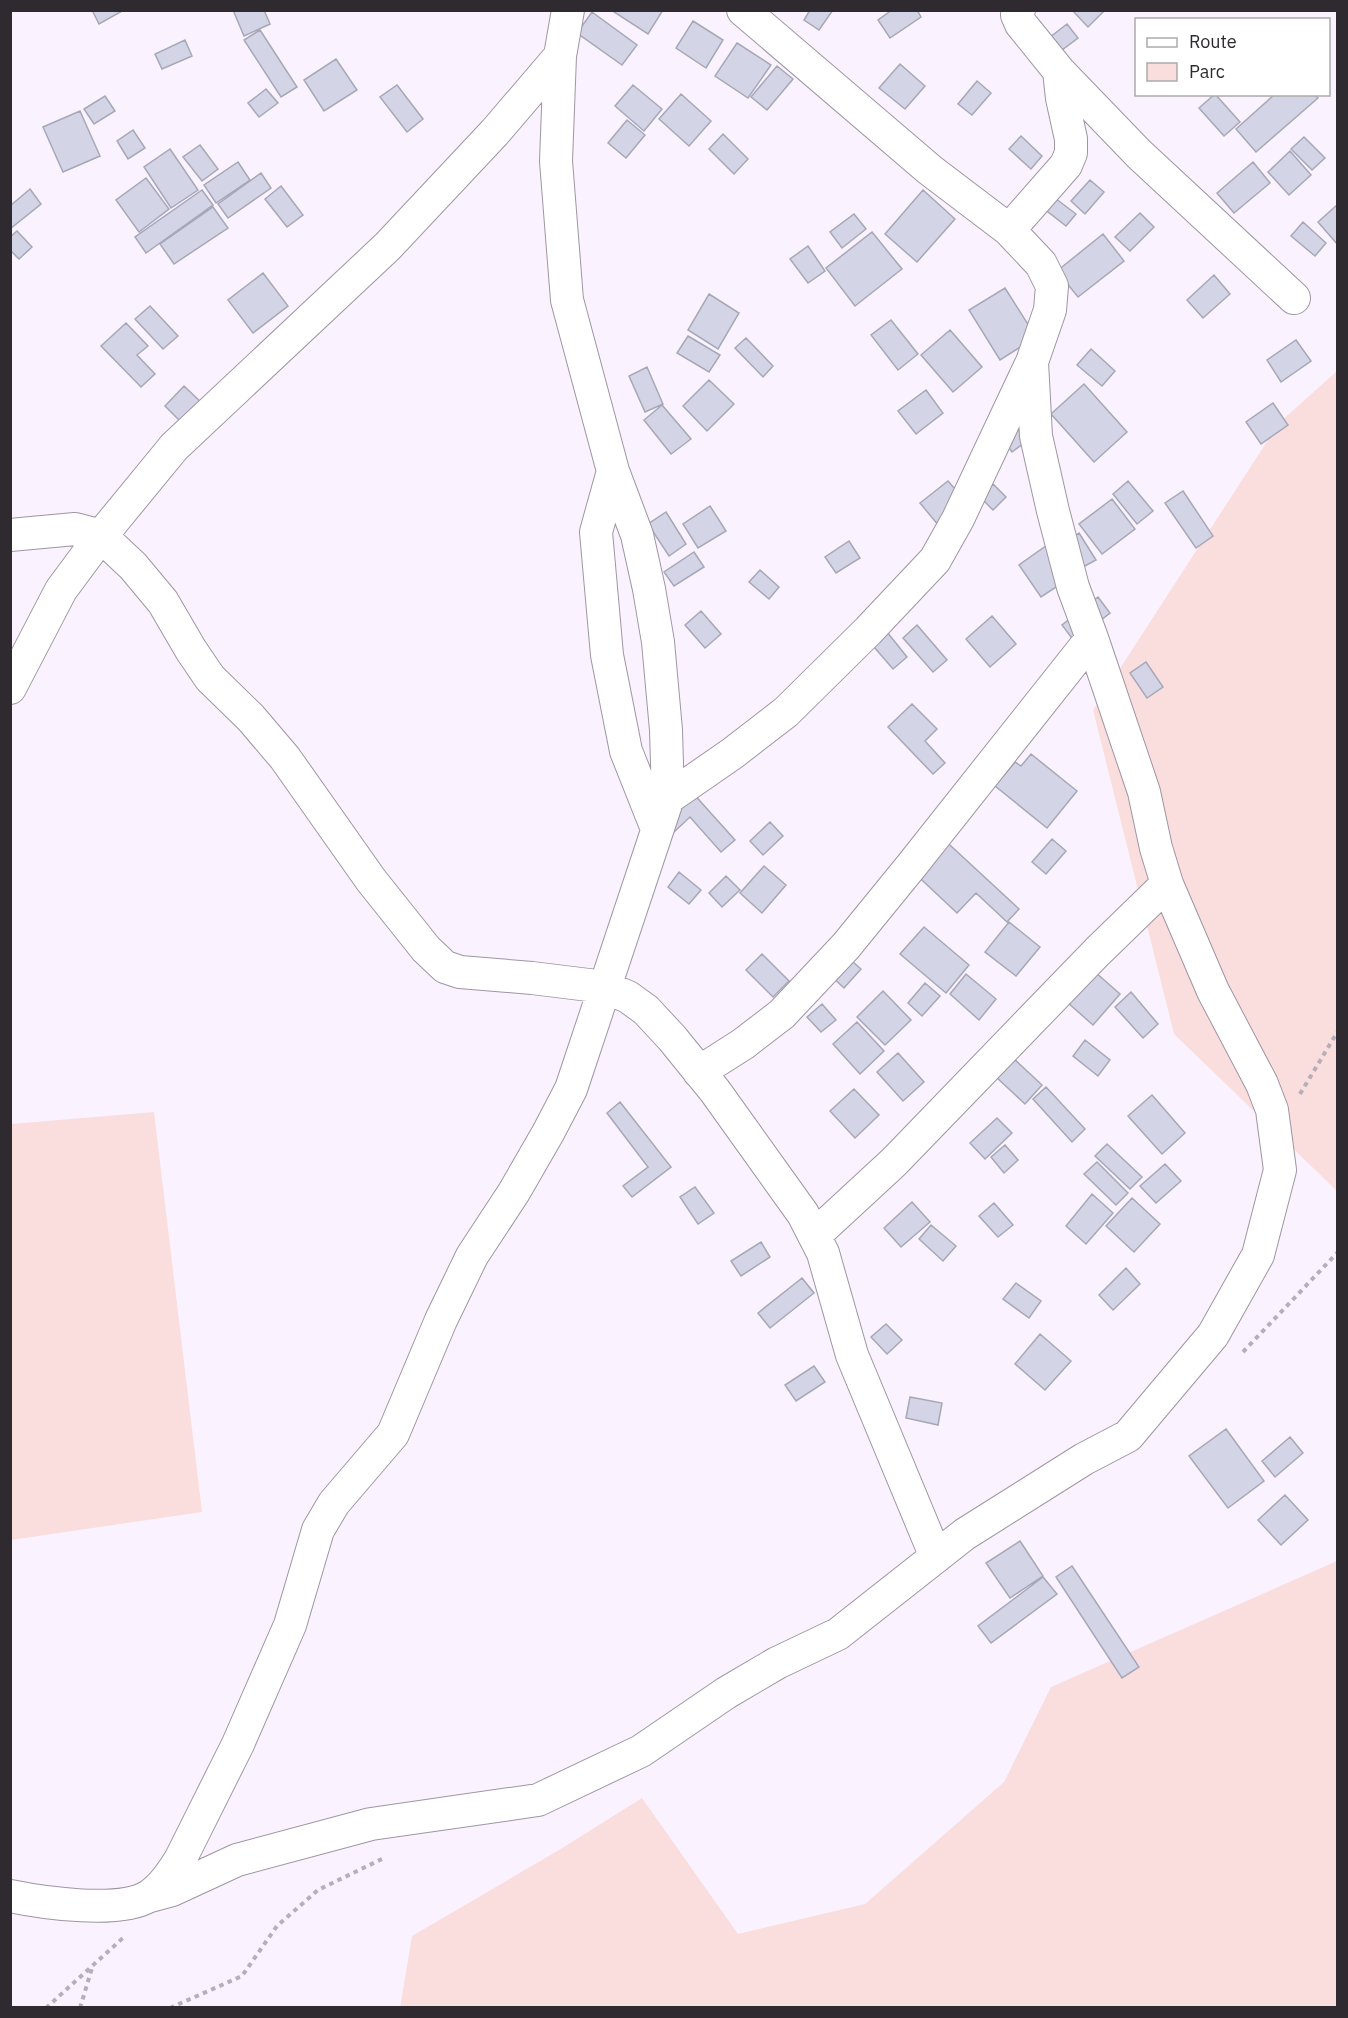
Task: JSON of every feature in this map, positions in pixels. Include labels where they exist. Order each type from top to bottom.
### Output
[{"type":"street","points":[[150,1896],[168,1878],[180,1860],[237,1744],[290,1625],[318,1530],[334,1503],[393,1434],[441,1320],[472,1256],[537,1153],[571,1089],[668,798],[666,730],[658,642],[637,535],[613,471],[567,300],[556,161],[560,56],[568,10]]},
{"type":"street","points":[[668,798],[733,753],[786,712],[868,631],[934,560],[958,519],[1032,362],[1050,310],[1052,286],[1041,264],[1009,230],[930,170],[743,10]]},
{"type":"street","points":[[1019,10],[1017,15],[1020,24],[1059,71],[1138,154],[1294,298]]},
{"type":"street","points":[[10,688],[61,590],[101,536],[174,447],[388,246],[495,132],[560,56]]},
{"type":"street","points":[[1009,230],[1066,165],[1071,153],[1071,139],[1059,71]]},
{"type":"street","points":[[10,1896],[59,1903],[110,1906],[172,1890],[237,1860],[371,1824],[538,1800],[641,1751],[726,1693],[777,1663],[838,1634],[965,1534],[1084,1459],[1128,1436],[1213,1335],[1258,1254],[1280,1170],[1272,1110],[1262,1084],[1213,991],[1167,884],[1156,848],[1144,792],[1073,587],[1053,511],[1036,436],[1032,362]]},
{"type":"street","points":[[613,471],[596,532],[607,655],[626,751],[657,829]]},
{"type":"street","points":[[10,535],[75,529],[101,536],[133,566],[163,602],[190,650],[210,678],[251,718],[285,758],[371,880],[426,949],[445,968],[460,972],[605,987],[628,997],[646,1010],[672,1038],[715,1091],[803,1214],[815,1235],[823,1253],[852,1355],[936,1557]]},
{"type":"street","points":[[699,1072],[743,1044],[782,1014],[846,946],[942,829],[1092,638]]},
{"type":"street","points":[[815,1235],[894,1162],[1097,952],[1167,884]]},
{"type":"path","points":[[170,2007],[242,1977],[277,1926],[318,1890],[392,1854]]},
{"type":"path","points":[[46,2007],[130,1932]]},
{"type":"path","points":[[80,2007],[93,1967]]},
{"type":"green space","points":[[1337,371],[1337,1191],[1174,1034],[1093,710],[1279,423]]},
{"type":"green space","points":[[154,1112],[202,1512],[11,1540],[11,1124]]},
{"type":"green space","points":[[1337,1561],[1337,2007],[400,2008],[412,1936],[559,1850],[642,1798],[738,1934],[865,1904],[1004,1782],[1051,1687]]},
{"type":"building","points":[[92,10],[124,10],[99,24]]},
{"type":"building","points":[[233,10],[264,10],[270,24],[244,36]]},
{"type":"building","points":[[611,10],[663,10],[648,34]]},
{"type":"building","points":[[810,10],[833,10],[819,30],[804,20]]},
{"type":"building","points":[[892,10],[917,10],[921,17],[890,38],[878,20]]},
{"type":"building","points":[[1072,10],[1105,10],[1088,27]]},
{"type":"building","points":[[592,12],[637,45],[622,65],[577,33]]},
{"type":"building","points":[[693,21],[723,40],[706,68],[676,48]]},
{"type":"building","points":[[1067,24],[1078,38],[1050,59],[1040,45]]},
{"type":"building","points":[[260,30],[297,87],[281,97],[244,40]]},
{"type":"building","points":[[185,40],[192,56],[162,69],[155,54]]},
{"type":"building","points":[[737,43],[771,65],[748,98],[715,76]]},
{"type":"building","points":[[336,59],[357,90],[324,111],[304,80]]},
{"type":"building","points":[[900,64],[925,86],[905,109],[879,88]]},
{"type":"building","points":[[777,66],[793,79],[767,110],[751,97]]},
{"type":"building","points":[[977,81],[991,93],[972,115],[958,104]]},
{"type":"building","points":[[397,85],[423,119],[407,132],[380,97]]},
{"type":"building","points":[[633,85],[662,109],[644,131],[615,106]]},
{"type":"building","points":[[266,89],[278,103],[259,117],[248,103]]},
{"type":"building","points":[[681,94],[711,121],[689,146],[659,119]]},
{"type":"building","points":[[105,96],[115,111],[94,124],[84,109]]},
{"type":"building","points":[[1213,96],[1217,96],[1240,122],[1224,136],[1199,108]]},
{"type":"building","points":[[1273,96],[1316,96],[1318,98],[1256,152],[1236,129]]},
{"type":"building","points":[[80,111],[100,156],[63,172],[43,127]]},
{"type":"building","points":[[627,120],[645,135],[626,158],[608,143]]},
{"type":"building","points":[[133,130],[145,148],[128,159],[117,141]]},
{"type":"building","points":[[723,134],[748,159],[734,174],[709,149]]},
{"type":"building","points":[[1021,136],[1042,156],[1031,169],[1009,149]]},
{"type":"building","points":[[1304,137],[1325,158],[1312,170],[1291,149]]},
{"type":"building","points":[[200,145],[218,169],[202,181],[183,157]]},
{"type":"building","points":[[170,149],[198,190],[171,208],[144,167]]},
{"type":"building","points":[[1290,151],[1311,175],[1289,195],[1268,172]]},
{"type":"building","points":[[238,162],[250,180],[216,203],[204,185]]},
{"type":"building","points":[[1253,162],[1270,183],[1234,213],[1217,193]]},
{"type":"building","points":[[261,173],[271,188],[228,218],[218,204]]},
{"type":"building","points":[[146,178],[169,209],[139,232],[116,200]]},
{"type":"building","points":[[1090,180],[1104,192],[1085,214],[1071,201]]},
{"type":"building","points":[[281,186],[303,215],[287,227],[265,199]]},
{"type":"building","points":[[30,189],[41,204],[10,229],[10,206]]},
{"type":"building","points":[[202,190],[213,205],[146,253],[135,237]]},
{"type":"building","points":[[923,190],[955,219],[917,262],[885,234]]},
{"type":"building","points":[[1047,192],[1076,214],[1066,226],[1038,204]]},
{"type":"building","points":[[1338,205],[1338,245],[1318,222]]},
{"type":"building","points":[[213,207],[228,228],[174,264],[160,244]]},
{"type":"building","points":[[1140,213],[1154,227],[1130,251],[1115,237]]},
{"type":"building","points":[[854,214],[866,229],[842,248],[830,232]]},
{"type":"building","points":[[1303,222],[1326,243],[1315,256],[1291,236]]},
{"type":"building","points":[[17,231],[32,247],[19,259],[10,250],[10,237]]},
{"type":"building","points":[[872,232],[902,269],[855,306],[826,268]]},
{"type":"building","points":[[1103,234],[1124,261],[1078,297],[1057,271]]},
{"type":"building","points":[[808,246],[825,271],[808,283],[790,259]]},
{"type":"building","points":[[263,273],[288,306],[253,333],[228,300]]},
{"type":"building","points":[[1214,275],[1230,294],[1203,318],[1187,300]]},
{"type":"building","points":[[1005,288],[1036,337],[1000,360],[969,310]]},
{"type":"building","points":[[709,294],[739,313],[718,349],[688,330]]},
{"type":"building","points":[[150,306],[178,336],[163,349],[135,319]]},
{"type":"building","points":[[891,320],[918,354],[898,370],[871,335]]},
{"type":"building","points":[[126,323],[148,346],[137,355],[155,374],[141,387],[101,346]]},
{"type":"building","points":[[950,330],[982,367],[953,392],[921,355]]},
{"type":"building","points":[[688,336],[720,355],[709,372],[677,353]]},
{"type":"building","points":[[746,338],[773,366],[763,377],[735,348]]},
{"type":"building","points":[[1296,340],[1311,361],[1281,382],[1267,360]]},
{"type":"building","points":[[1091,349],[1115,371],[1102,386],[1077,365]]},
{"type":"building","points":[[647,367],[663,404],[645,412],[629,376]]},
{"type":"building","points":[[709,380],[734,404],[707,431],[683,406]]},
{"type":"building","points":[[1084,384],[1127,432],[1094,462],[1051,414]]},
{"type":"building","points":[[184,386],[206,407],[186,427],[165,406]]},
{"type":"building","points":[[926,390],[943,413],[916,434],[898,411]]},
{"type":"building","points":[[1273,403],[1288,425],[1261,444],[1246,422]]},
{"type":"building","points":[[662,405],[691,439],[671,454],[644,420]]},
{"type":"building","points":[[1024,409],[1040,431],[1012,452],[996,429]]},
{"type":"building","points":[[948,481],[968,504],[939,526],[920,503]]},
{"type":"building","points":[[1128,481],[1153,511],[1137,524],[1113,494]]},
{"type":"building","points":[[993,484],[1006,497],[993,510],[980,497]]},
{"type":"building","points":[[1183,491],[1213,536],[1196,548],[1165,503]]},
{"type":"building","points":[[1112,499],[1135,529],[1102,554],[1079,524]]},
{"type":"building","points":[[710,506],[726,531],[698,548],[683,524]]},
{"type":"building","points":[[666,512],[686,544],[669,556],[648,524]]},
{"type":"building","points":[[1079,533],[1096,560],[1083,567],[1066,542]]},
{"type":"building","points":[[1057,538],[1079,572],[1041,597],[1019,565]]},
{"type":"building","points":[[849,541],[860,558],[836,573],[825,557]]},
{"type":"building","points":[[694,552],[704,567],[674,586],[664,572]]},
{"type":"building","points":[[760,570],[779,587],[769,599],[749,582]]},
{"type":"building","points":[[1098,597],[1110,613],[1074,641],[1062,625]]},
{"type":"building","points":[[701,611],[721,634],[705,648],[685,625]]},
{"type":"building","points":[[992,616],[1016,644],[990,667],[966,639]]},
{"type":"building","points":[[917,625],[947,660],[933,672],[903,638]]},
{"type":"building","points":[[883,627],[907,657],[893,669],[868,640]]},
{"type":"building","points":[[1146,662],[1163,687],[1147,698],[1130,673]]},
{"type":"building","points":[[912,704],[937,729],[925,741],[945,763],[933,774],[888,727]]},
{"type":"building","points":[[1031,754],[1077,791],[1047,828],[995,786],[1015,762],[1021,766]]},
{"type":"building","points":[[691,791],[735,840],[721,852],[690,817],[674,832],[661,818]]},
{"type":"building","points":[[770,822],[783,836],[763,855],[750,841]]},
{"type":"building","points":[[938,834],[1019,909],[1007,922],[976,893],[957,913],[908,867]]},
{"type":"building","points":[[1052,839],[1066,851],[1046,874],[1032,862]]},
{"type":"building","points":[[764,866],[786,885],[762,913],[740,893]]},
{"type":"building","points":[[679,872],[701,890],[689,904],[668,887]]},
{"type":"building","points":[[726,876],[740,890],[722,907],[709,893]]},
{"type":"building","points":[[1009,922],[1040,947],[1016,976],[985,952]]},
{"type":"building","points":[[924,927],[969,965],[946,993],[900,954]]},
{"type":"building","points":[[762,954],[789,981],[773,997],[746,970]]},
{"type":"building","points":[[845,955],[861,969],[844,988],[829,974]]},
{"type":"building","points":[[1086,964],[1120,994],[1093,1025],[1059,995]]},
{"type":"building","points":[[966,974],[996,999],[979,1020],[950,994]]},
{"type":"building","points":[[925,983],[940,996],[922,1016],[908,1003]]},
{"type":"building","points":[[883,991],[911,1020],[885,1045],[857,1017]]},
{"type":"building","points":[[1131,992],[1158,1024],[1143,1038],[1115,1007]]},
{"type":"building","points":[[822,1004],[836,1020],[821,1032],[807,1017]]},
{"type":"building","points":[[857,1022],[884,1051],[860,1074],[833,1044]]},
{"type":"building","points":[[1085,1040],[1110,1060],[1098,1076],[1073,1056]]},
{"type":"building","points":[[898,1053],[924,1082],[903,1101],[877,1072]]},
{"type":"building","points":[[1012,1057],[1042,1085],[1025,1104],[995,1076]]},
{"type":"building","points":[[1046,1087],[1085,1129],[1072,1142],[1033,1099]]},
{"type":"building","points":[[854,1089],[879,1115],[855,1138],[830,1111]]},
{"type":"building","points":[[1152,1095],[1185,1133],[1162,1154],[1128,1116]]},
{"type":"building","points":[[620,1102],[671,1167],[632,1197],[623,1186],[648,1167],[607,1113]]},
{"type":"building","points":[[997,1118],[1012,1133],[985,1159],[970,1143]]},
{"type":"building","points":[[1107,1144],[1142,1177],[1130,1189],[1095,1156]]},
{"type":"building","points":[[1005,1145],[1018,1160],[1004,1173],[991,1157]]},
{"type":"building","points":[[1097,1162],[1128,1193],[1116,1205],[1084,1174]]},
{"type":"building","points":[[1165,1164],[1181,1181],[1156,1203],[1140,1186]]},
{"type":"building","points":[[695,1187],[714,1213],[698,1224],[680,1197]]},
{"type":"building","points":[[1092,1194],[1113,1213],[1086,1244],[1066,1226]]},
{"type":"building","points":[[1132,1198],[1160,1224],[1134,1252],[1106,1226]]},
{"type":"building","points":[[912,1202],[930,1222],[901,1247],[884,1228]]},
{"type":"building","points":[[994,1203],[1013,1225],[998,1237],[979,1216]]},
{"type":"building","points":[[931,1225],[956,1246],[943,1261],[919,1239]]},
{"type":"building","points":[[761,1242],[770,1257],[741,1276],[731,1261]]},
{"type":"building","points":[[1126,1268],[1140,1284],[1113,1310],[1099,1295]]},
{"type":"building","points":[[802,1278],[814,1293],[770,1328],[758,1313]]},
{"type":"building","points":[[1016,1283],[1041,1301],[1029,1318],[1003,1299]]},
{"type":"building","points":[[886,1324],[902,1340],[887,1354],[871,1337]]},
{"type":"building","points":[[1040,1334],[1071,1361],[1045,1390],[1015,1364]]},
{"type":"building","points":[[814,1366],[825,1382],[796,1401],[785,1385]]},
{"type":"building","points":[[910,1397],[942,1403],[938,1425],[906,1418]]},
{"type":"building","points":[[1226,1429],[1264,1481],[1228,1508],[1189,1456]]},
{"type":"building","points":[[1290,1437],[1303,1453],[1275,1477],[1262,1461]]},
{"type":"building","points":[[1285,1495],[1308,1520],[1281,1545],[1258,1520]]},
{"type":"building","points":[[1020,1541],[1043,1576],[1010,1598],[986,1563]]},
{"type":"building","points":[[1072,1566],[1139,1667],[1122,1678],[1056,1577]]},
{"type":"building","points":[[1043,1577],[1057,1594],[991,1643],[978,1626]]}]
